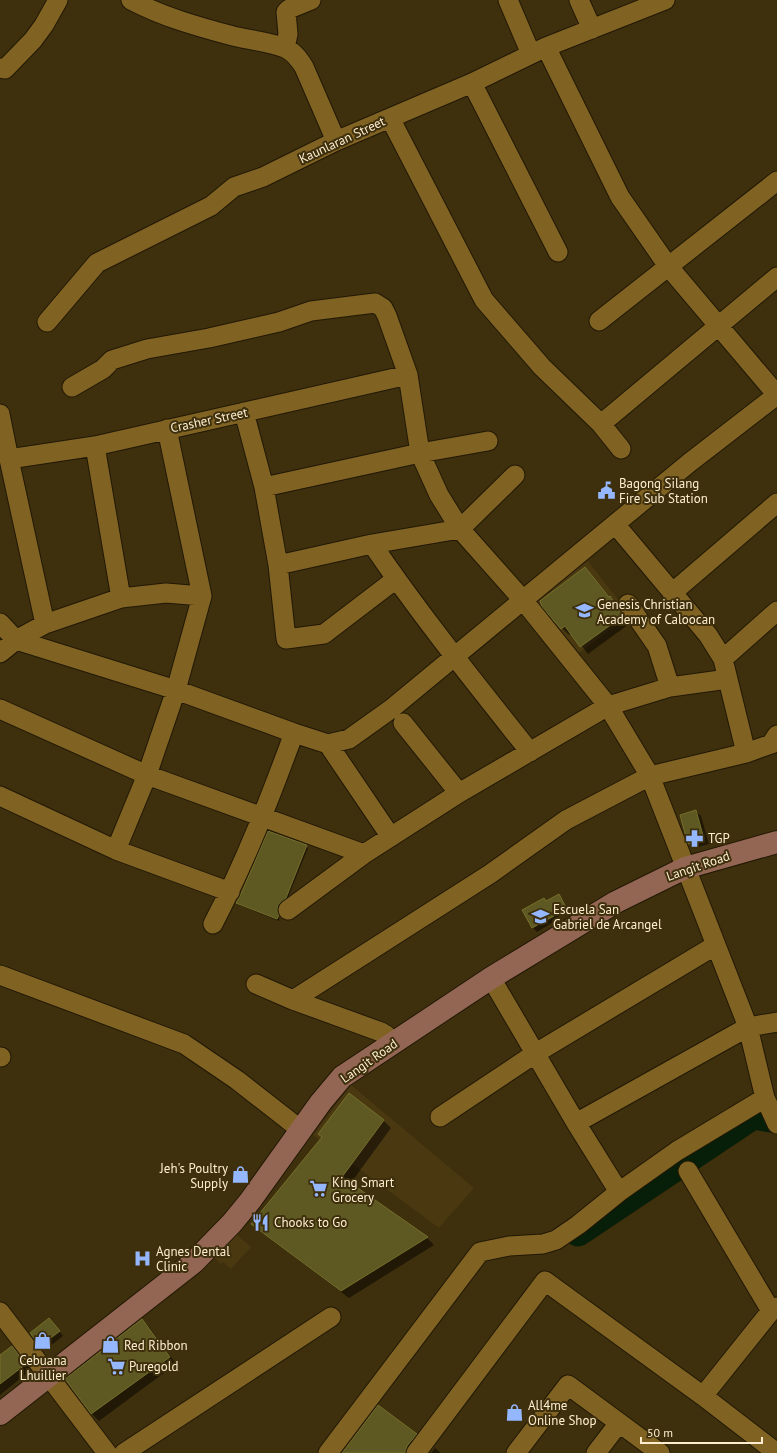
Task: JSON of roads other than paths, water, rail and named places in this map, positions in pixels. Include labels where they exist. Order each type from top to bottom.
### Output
[{"type":"main road","name":"Langit Road","points":[[0,1414],[194,1262],[232,1223],[250,1201],[300,1130],[342,1077],[491,978],[616,902],[685,868],[777,842]]},
{"type":"street","points":[[0,68],[5,69],[33,40],[44,25],[58,0]]},
{"type":"street","points":[[131,0],[145,8],[192,24],[233,36],[285,48],[297,56],[304,67],[336,141]]},
{"type":"street","points":[[285,48],[288,34],[286,12],[289,9],[311,0]]},
{"type":"street","points":[[0,623],[16,640],[176,690],[328,744],[349,740],[391,709],[455,657],[689,463],[777,395],[668,266],[620,197],[539,50],[508,0]]},
{"type":"street","points":[[579,0],[592,29]]},
{"type":"street","name":"Kaunlaran Street","points":[[46,322],[97,263],[211,206],[234,188],[263,177],[336,141],[472,83],[539,50],[657,2]]},
{"type":"street","points":[[472,83],[558,252]]},
{"type":"street","points":[[390,118],[484,300],[547,362],[621,449]]},
{"type":"street","points":[[599,321],[777,181]]},
{"type":"street","points":[[601,424],[777,277]]},
{"type":"street","points":[[72,387],[103,369],[112,360],[147,349],[237,332],[279,322],[311,311],[375,303],[383,308],[408,375],[420,453],[438,495],[460,529],[523,600],[608,706],[650,776],[748,1027],[765,1098],[777,1124]]},
{"type":"street","name":"Crasher Street","points":[[8,459],[95,446],[408,375]]},
{"type":"street","points":[[244,412],[264,487],[278,565],[286,639],[324,634],[396,579]]},
{"type":"street","points":[[0,414],[8,459],[45,624]]},
{"type":"street","points":[[116,850],[147,775],[176,690],[202,596],[167,429]]},
{"type":"street","points":[[264,487],[420,453],[488,441]]},
{"type":"street","points":[[95,446],[121,598]]},
{"type":"street","points":[[278,565],[372,544],[460,529],[515,475]]},
{"type":"street","points":[[672,593],[777,503]]},
{"type":"street","points":[[615,524],[708,635],[723,659],[746,752]]},
{"type":"street","points":[[372,544],[396,579],[455,657],[530,752]]},
{"type":"street","points":[[0,653],[16,640],[45,624],[121,598],[166,593],[202,596]]},
{"type":"street","points":[[628,604],[657,646],[670,687]]},
{"type":"street","points":[[723,659],[777,611]]},
{"type":"street","points":[[288,910],[364,854],[459,793],[608,706],[670,687],[728,679]]},
{"type":"street","points":[[0,710],[147,775],[364,854]]},
{"type":"street","points":[[403,723],[459,793]]},
{"type":"street","points":[[213,924],[230,892],[263,817],[294,733]]},
{"type":"street","points":[[293,1000],[490,874],[566,820],[650,776],[746,752],[771,744],[777,735]]},
{"type":"street","points":[[328,744],[391,837]]},
{"type":"street","points":[[0,796],[116,850],[230,892]]},
{"type":"street","points":[[440,1117],[536,1053],[716,945]]},
{"type":"street","points":[[0,975],[184,1044],[237,1080],[300,1130]]},
{"type":"street","points":[[491,978],[576,1123],[619,1192]]},
{"type":"street","points":[[256,984],[293,1000],[382,1032],[393,1043]]},
{"type":"street","points":[[576,1123],[748,1027],[777,1022]]},
{"type":"street","points":[[328,1453],[480,1252],[509,1246],[543,1244],[556,1240],[578,1225],[619,1192],[677,1151],[765,1098]]},
{"type":"street","points":[[688,1170],[774,1309],[703,1396]]},
{"type":"street","points":[[416,1453],[545,1281],[703,1396],[769,1449]]},
{"type":"street","points":[[0,1312],[107,1453]]},
{"type":"street","points":[[124,1453],[331,1317]]},
{"type":"street","points":[[516,1453],[568,1385],[660,1453]]},
{"type":"street","points":[[596,1453],[619,1423]]},
{"type":"waterway","points":[[578,1232],[753,1115],[777,1119]]},
{"type":"place","name":"Bagong Silang Fire Sub Station","points":[[606,490]]},
{"type":"place","name":"Genesis Christian Academy of Caloocan","points":[[584,611]]},
{"type":"place","name":"TGP","points":[[695,838]]},
{"type":"place","name":"Escuela San Gabriel de Arcangel","points":[[540,916]]},
{"type":"place","name":"Jeh's Poultry Supply","points":[[241,1175]]},
{"type":"place","name":"King Smart Grocery","points":[[319,1189]]},
{"type":"place","name":"Chooks to Go","points":[[261,1222]]},
{"type":"place","name":"Agnes Dental Clinic","points":[[143,1258]]},
{"type":"place","name":"Cebuana Lhuillier","points":[[43,1341]]},
{"type":"place","name":"Red Ribbon","points":[[111,1345]]},
{"type":"place","name":"Puregold","points":[[116,1366]]},
{"type":"place","name":"All4me Online Shop","points":[[515,1412]]}]
